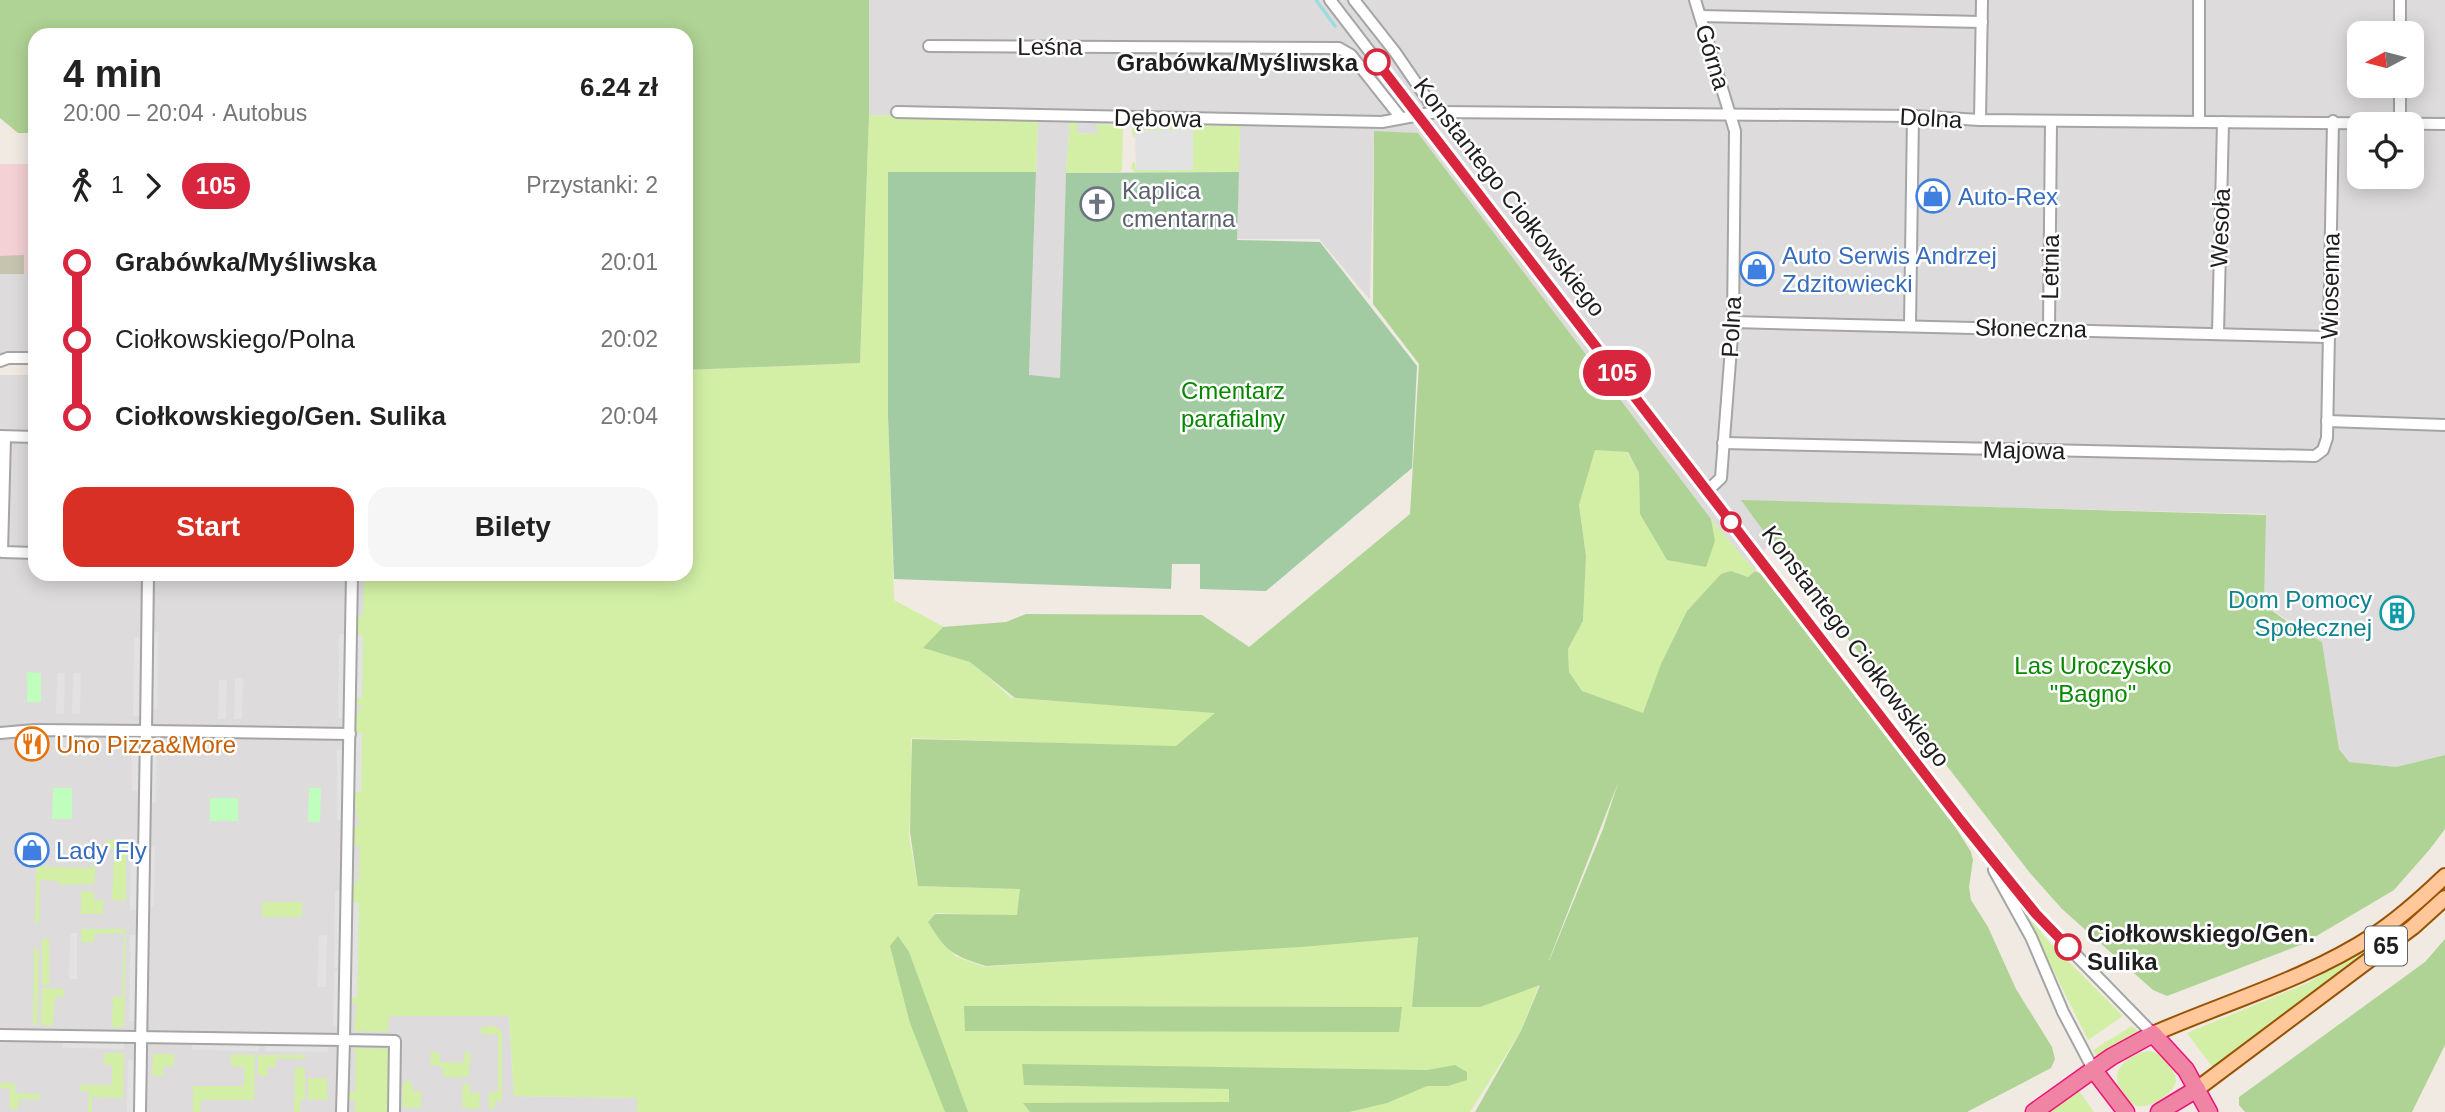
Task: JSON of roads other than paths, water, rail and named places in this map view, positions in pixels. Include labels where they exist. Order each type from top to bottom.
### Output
[{"type":"highway","name":"65","points":[[2034,1112],[2093,1069],[2152,1034]]},
{"type":"highway","points":[[2152,1034],[2186,1070],[2209,1112]]},
{"type":"highway","points":[[2093,1069],[2126,1112]]},
{"type":"highway","name":"65","points":[[2159,1112],[2197,1089]]},
{"type":"main road","name":"65","points":[[2152,1034],[2331,960],[2404,913],[2445,876]]},
{"type":"main road","name":"65","points":[[2197,1089],[2413,927],[2445,898]]},
{"type":"street","name":"Konstantego Ciołkowskiego","points":[[1331,0],[1961,821],[2036,914],[2152,1034]]},
{"type":"street","points":[[1354,0],[1395,52],[1436,112]]},
{"type":"street","name":"Górna","points":[[1695,0],[1731,115]]},
{"type":"street","points":[[1980,120],[1982,0]]},
{"type":"street","points":[[2199,0],[2199,121]]},
{"type":"street","points":[[2400,0],[2400,21]]},
{"type":"street","points":[[1700,16],[1982,22]]},
{"type":"street","name":"Leśna","points":[[929,46],[1339,48],[1352,55],[1401,118]]},
{"type":"street","name":"Dębowa","points":[[897,112],[1382,122],[1418,114]]},
{"type":"street","name":"Dolna","points":[[1418,114],[1436,112],[1913,116],[2051,121],[2347,121]]},
{"type":"street","name":"Polna","points":[[1707,491],[1721,478],[1733,323],[1735,131],[1731,115]]},
{"type":"street","points":[[1910,325],[1913,116]]},
{"type":"street","name":"Letnia","points":[[2049,328],[2051,121]]},
{"type":"street","name":"Wiosenna","points":[[2323,450],[2328,421],[2333,121]]},
{"type":"street","name":"Wesoła","points":[[2218,333],[2223,122]]},
{"type":"street","name":"Dolna","points":[[2424,124],[2445,124]]},
{"type":"street","name":"Słoneczna","points":[[1733,323],[2049,328],[2328,337]]},
{"type":"street","points":[[0,361],[8,358],[28,358]]},
{"type":"street","points":[[2328,421],[2445,425]]},
{"type":"street","points":[[28,437],[2,436],[2,552],[28,553]]},
{"type":"street","name":"Majowa","points":[[1723,443],[2299,456],[2315,456],[2323,450]]},
{"type":"street","points":[[140,1112],[148,581]]},
{"type":"street","points":[[342,1112],[352,581]]},
{"type":"street","points":[[0,733],[35,730],[350,734]]},
{"type":"street","name":"Konstantego Ciołkowskiego","points":[[1961,821],[2009,895],[2031,937],[2063,1012],[2093,1069]]},
{"type":"street","points":[[0,1035],[395,1041],[394,1112]]},
{"type":"waterway","points":[[1316,0],[1335,26]]},
{"type":"place","name":"Grabówka/Myśliwska","points":[[1377,62]]},
{"type":"place","name":"Auto-Rex","points":[[1933,196]]},
{"type":"place","name":"Kaplica cmentarna","points":[[1097,204]]},
{"type":"place","name":"Auto Serwis Andrzej Zdzitowiecki","points":[[1757,269]]},
{"type":"place","name":"Dom Pomocy Społecznej","points":[[2397,613]]},
{"type":"place","name":"Uno Pizza&More","points":[[32,744]]},
{"type":"place","name":"Lady Fly","points":[[32,850]]},
{"type":"place","name":"Ciołkowskiego/Gen. Sulika","points":[[2068,947]]},
{"type":"park label","name":"Cmentarz parafialny","points":[[1233,404]]},
{"type":"park label","name":"Las Uroczysko \"Bagno\"","points":[[2093,679]]}]
